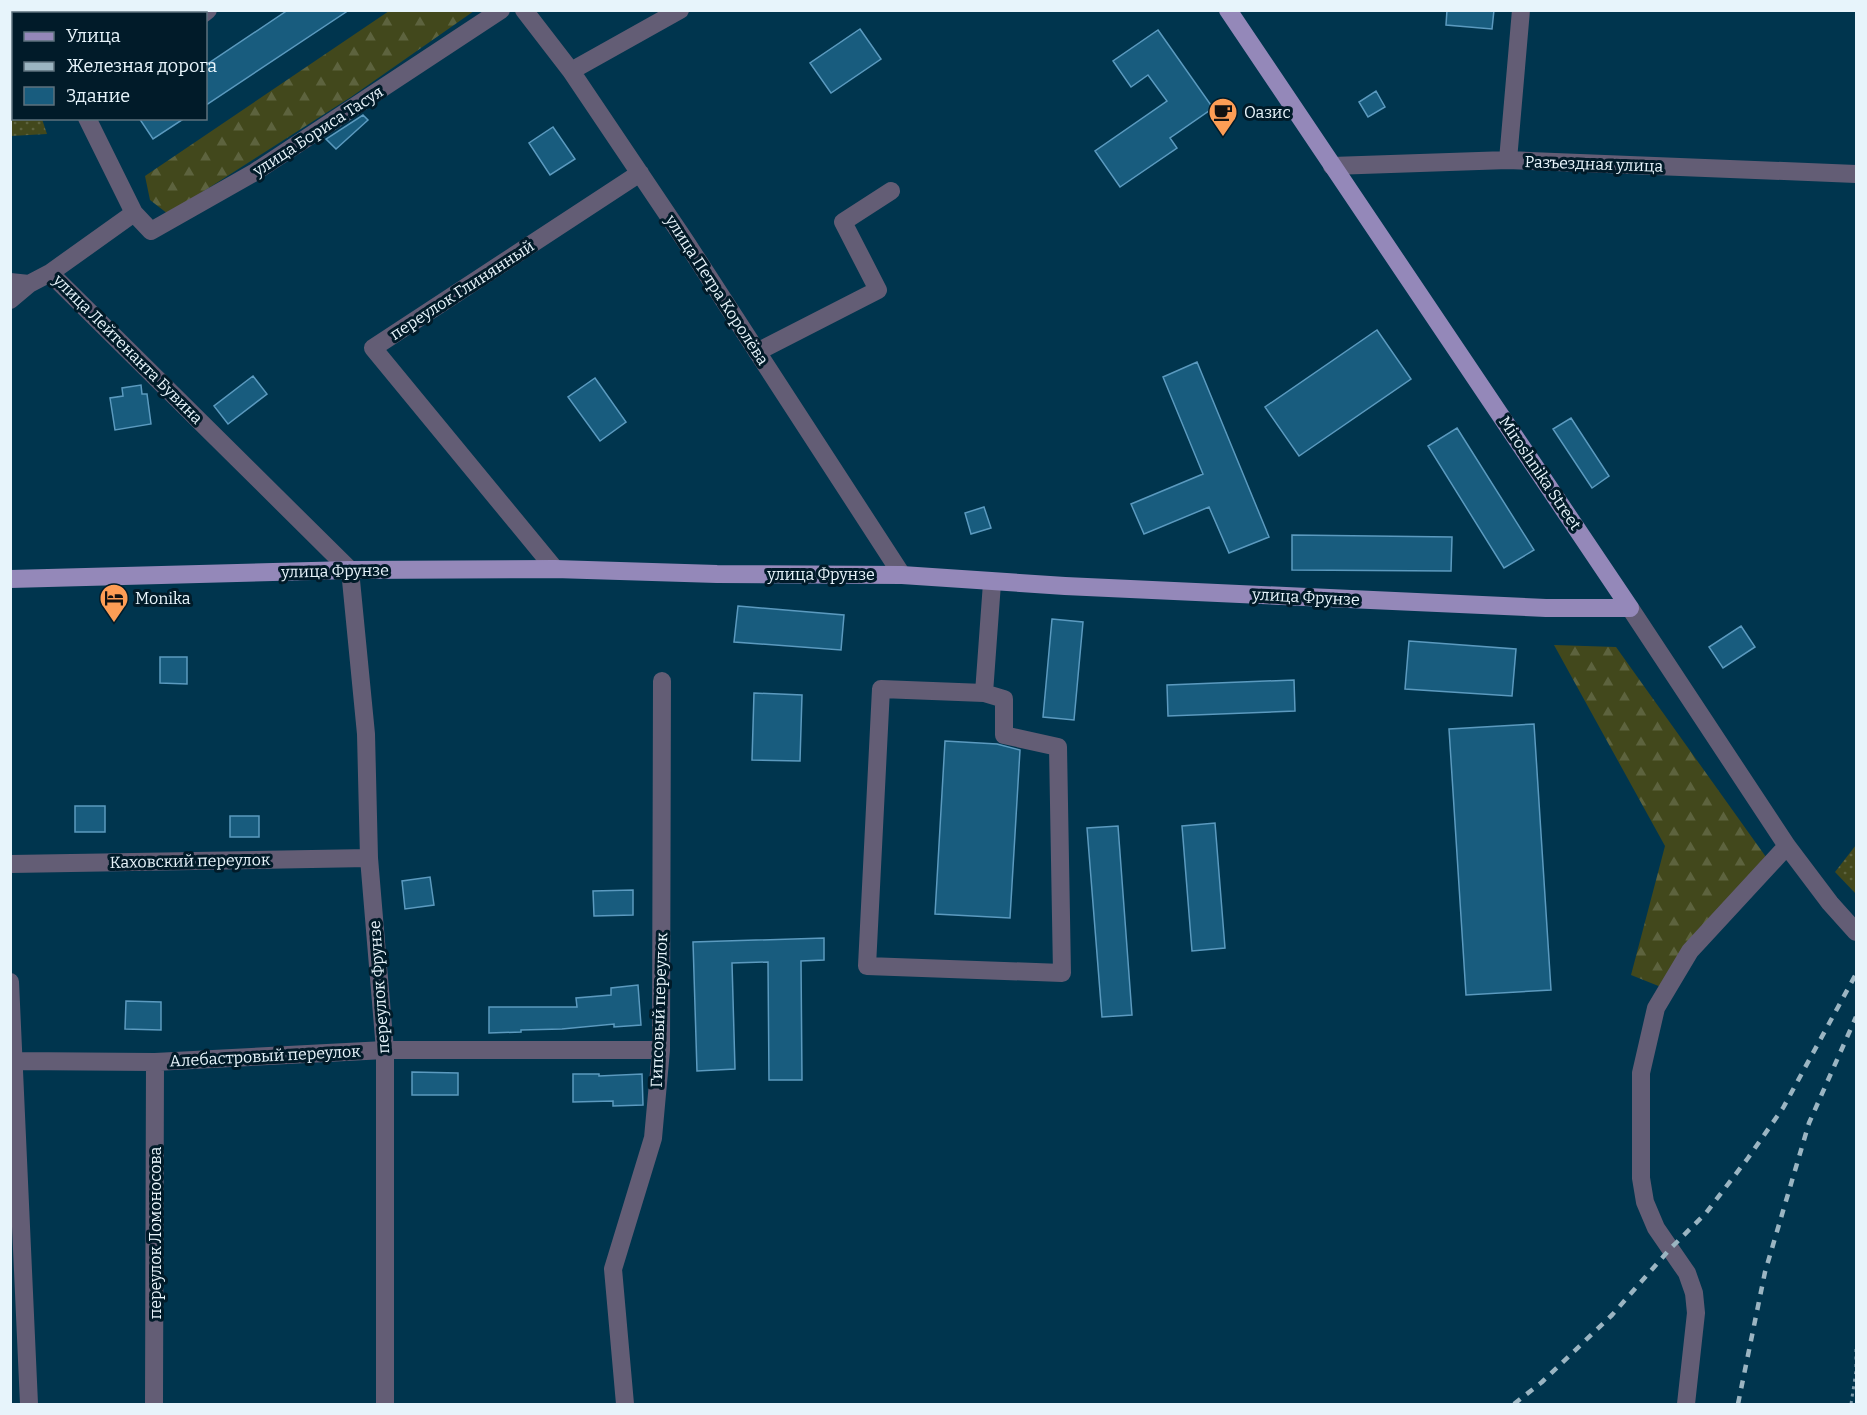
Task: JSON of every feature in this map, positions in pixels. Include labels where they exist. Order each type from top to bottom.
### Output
[{"type":"main road","name":"Miroshnika Street","points":[[1228,10],[1630,608]]},
{"type":"main road","name":"улица Фрунзе","points":[[10,579],[351,570],[555,569],[717,574],[902,575],[992,583],[1546,608],[1630,608]]},
{"type":"street","name":"улица Бориса Тасуя","points":[[134,213],[151,231],[255,172],[501,10]]},
{"type":"street","name":"улица Петра Королёва","points":[[524,10],[571,71],[640,173],[902,575]]},
{"type":"street","points":[[571,71],[680,10]]},
{"type":"street","points":[[1508,160],[1521,10]]},
{"type":"street","points":[[88,120],[134,213]]},
{"type":"street","name":"Разъездная улица","points":[[1332,166],[1508,160],[1857,174]]},
{"type":"street","name":"переулок Глинянный","points":[[555,569],[373,348],[640,173]]},
{"type":"street","points":[[758,352],[878,290],[843,222],[891,191]]},
{"type":"street","name":"улица Лейтенанта Бувина","points":[[134,213],[50,273],[351,570]]},
{"type":"street","points":[[10,300],[29,284],[50,273]]},
{"type":"street","points":[[10,282],[29,284]]},
{"type":"street","name":"переулок Фрунзе","points":[[351,570],[366,734],[369,858],[385,1050],[385,1404]]},
{"type":"street","points":[[984,693],[992,583]]},
{"type":"street","name":"Miroshnika Street","points":[[1630,608],[1787,846],[1830,903],[1857,932]]},
{"type":"street","name":"Гипсовый переулок","points":[[625,1404],[613,1269],[653,1138],[661,1050],[662,681]]},
{"type":"street","points":[[881,689],[984,693],[1004,699],[1004,735],[1058,747],[1062,973],[867,966],[881,689]]},
{"type":"street","points":[[1686,1404],[1696,1313],[1694,1293],[1687,1273],[1656,1228],[1645,1202],[1641,1178],[1641,1073],[1656,1008],[1690,951],[1787,846]]},
{"type":"street","name":"Каховский переулок","points":[[10,864],[369,858]]},
{"type":"street","points":[[10,982],[29,1404]]},
{"type":"street","name":"Алебастровый переулок","points":[[13,1061],[155,1062],[385,1050],[661,1050]]},
{"type":"street","name":"переулок Ломоносова","points":[[154,1404],[155,1062]]},
{"type":"path","points":[[1851,1404],[1857,1346]]},
{"type":"green space","points":[[104,10],[186,10],[185,12],[101,12]]},
{"type":"green space","points":[[389,11],[474,11],[351,97],[168,214],[150,200],[145,176]]},
{"type":"green space","points":[[11,16],[12,120],[42,120],[47,134],[11,136]]},
{"type":"green space","points":[[1554,645],[1616,647],[1771,864],[1666,989],[1631,975],[1665,846]]},
{"type":"green space","points":[[1856,845],[1856,894],[1835,872]]},
{"type":"building","points":[[288,10],[349,10],[207,104],[207,64]]},
{"type":"building","points":[[1447,10],[1494,10],[1492,29],[1446,25]]},
{"type":"building","points":[[860,29],[881,59],[831,93],[810,63]]},
{"type":"building","points":[[1158,30],[1213,108],[1170,138],[1177,148],[1120,187],[1095,151],[1167,101],[1148,75],[1131,87],[1113,61]]},
{"type":"building","points":[[1376,91],[1385,107],[1368,117],[1359,102]]},
{"type":"building","points":[[363,115],[368,120],[336,149],[326,139]]},
{"type":"building","points":[[140,120],[182,120],[153,139]]},
{"type":"building","points":[[553,127],[575,159],[550,175],[529,143]]},
{"type":"building","points":[[1377,330],[1411,379],[1299,456],[1265,407]]},
{"type":"building","points":[[1197,362],[1269,537],[1229,553],[1209,507],[1144,534],[1131,504],[1203,474],[1163,377]]},
{"type":"building","points":[[253,376],[267,394],[228,424],[214,406]]},
{"type":"building","points":[[595,378],[626,422],[600,441],[568,397]]},
{"type":"building","points":[[141,385],[142,394],[147,394],[151,424],[115,430],[110,398],[123,396],[122,388]]},
{"type":"building","points":[[1571,418],[1609,476],[1592,488],[1553,429]]},
{"type":"building","points":[[1457,428],[1534,550],[1504,568],[1428,446]]},
{"type":"building","points":[[984,507],[991,528],[971,534],[965,513]]},
{"type":"building","points":[[1292,535],[1452,537],[1451,571],[1292,570]]},
{"type":"building","points":[[738,606],[844,615],[841,650],[734,642]]},
{"type":"building","points":[[1052,619],[1083,622],[1074,720],[1043,717]]},
{"type":"building","points":[[1741,626],[1755,647],[1723,668],[1709,647]]},
{"type":"building","points":[[1409,641],[1516,649],[1512,696],[1405,689]]},
{"type":"building","points":[[160,657],[187,657],[187,684],[160,683]]},
{"type":"building","points":[[1294,680],[1295,711],[1168,716],[1167,685]]},
{"type":"building","points":[[754,693],[802,695],[800,761],[752,760]]},
{"type":"building","points":[[1534,724],[1551,990],[1466,995],[1449,729]]},
{"type":"building","points":[[945,741],[997,744],[1020,750],[1010,918],[935,914]]},
{"type":"building","points":[[75,806],[105,806],[105,832],[75,832]]},
{"type":"building","points":[[230,816],[259,816],[259,837],[230,837]]},
{"type":"building","points":[[1215,823],[1225,948],[1192,951],[1182,826]]},
{"type":"building","points":[[1118,826],[1132,1015],[1102,1017],[1087,828]]},
{"type":"building","points":[[430,877],[434,905],[405,909],[402,881]]},
{"type":"building","points":[[633,890],[633,915],[594,916],[593,891]]},
{"type":"building","points":[[824,938],[824,960],[801,961],[802,1080],[769,1080],[768,962],[732,963],[735,1069],[697,1071],[693,942]]},
{"type":"building","points":[[638,985],[641,1025],[614,1027],[614,1024],[489,1033],[489,1007],[577,1007],[576,998],[611,995],[611,988]]},
{"type":"building","points":[[126,1001],[161,1002],[161,1030],[125,1029]]},
{"type":"building","points":[[412,1072],[458,1073],[458,1095],[412,1095]]},
{"type":"building","points":[[573,1074],[599,1074],[599,1076],[642,1074],[643,1105],[613,1106],[613,1101],[573,1102]]},
{"type":"railway","points":[[1514,1404],[1542,1382],[1612,1315],[1670,1249],[1706,1213],[1783,1108],[1856,974]]},
{"type":"railway","points":[[1738,1404],[1765,1272],[1809,1123],[1856,1017]]},
{"type":"place","name":"Оазис","points":[[1223,138]]},
{"type":"place","name":"Monika","points":[[114,624]]}]
